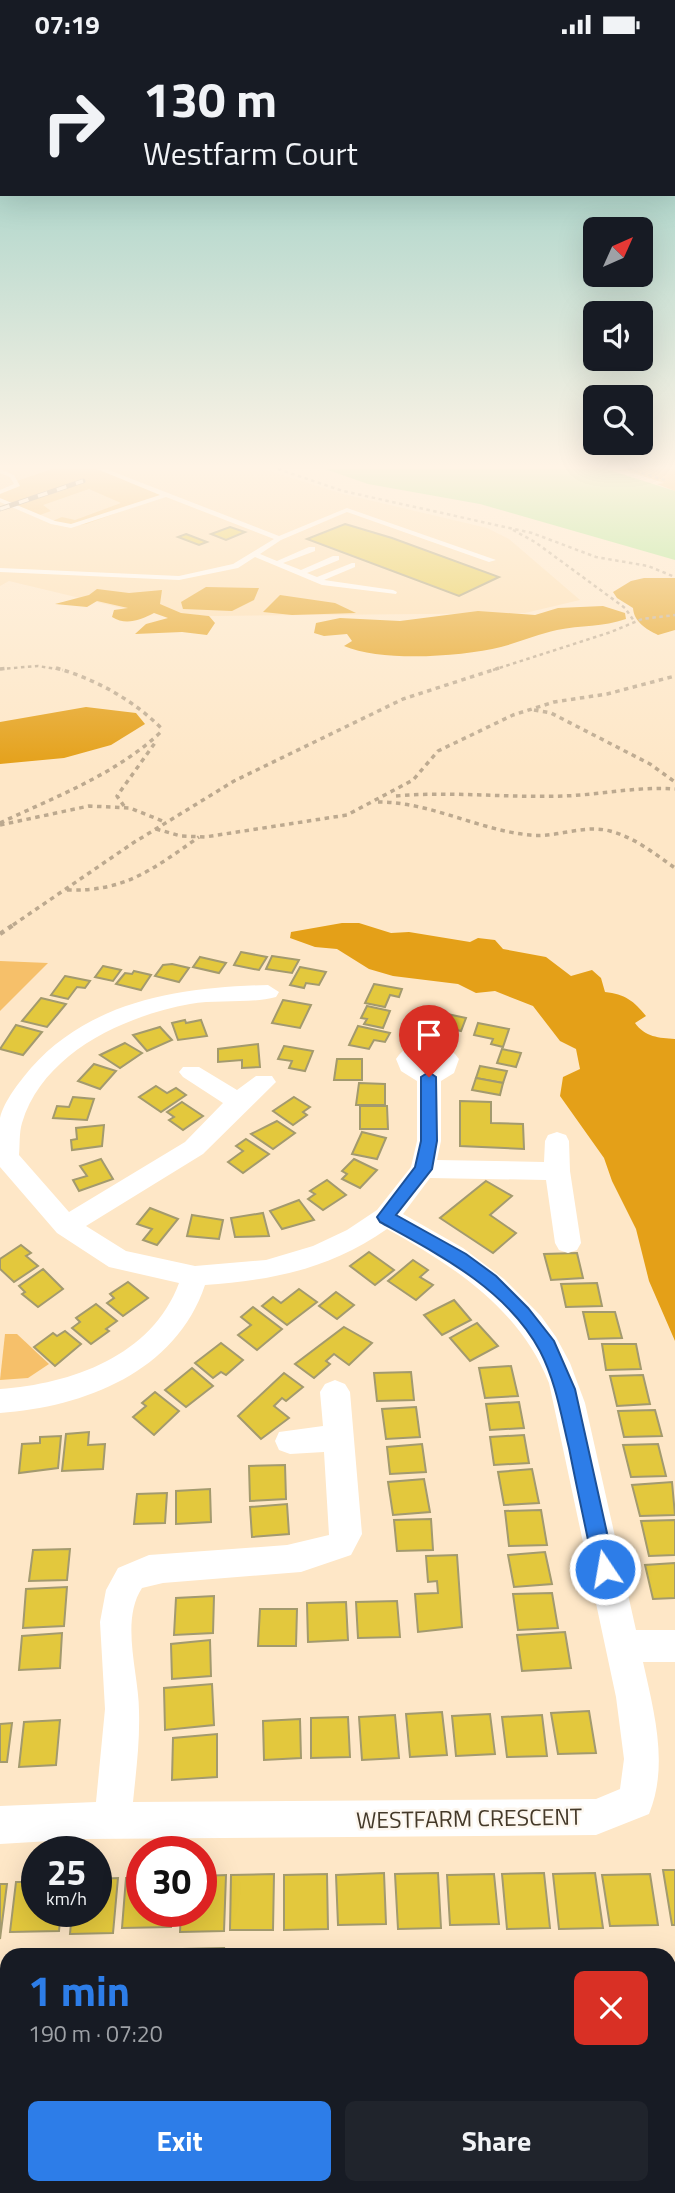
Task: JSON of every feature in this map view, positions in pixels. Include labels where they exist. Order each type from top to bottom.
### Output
[{"type":"street","points":[[268,992],[222,1002],[165,999],[133,1009],[83,1035],[38,1076],[10,1121],[3,1159],[66,1226],[119,1260],[195,1276],[266,1270],[296,1262],[356,1237],[386,1217],[423,1169],[429,1141],[429,1077]]},
{"type":"street","points":[[191,1073],[238,1102]]},
{"type":"street","points":[[66,1226],[194,1149],[238,1102],[264,1082]]},
{"type":"street","points":[[556,1141],[557,1171],[568,1243]]},
{"type":"street","points":[[423,1169],[557,1171]]},
{"type":"street","name":"WESTFARM CRESCENT","points":[[0,1825],[596,1817],[636,1801],[642,1761],[621,1646],[565,1389],[547,1346],[522,1313],[489,1281],[460,1258],[386,1217]]},
{"type":"street","points":[[0,1401],[62,1392],[107,1377],[144,1351],[180,1314],[195,1276]]},
{"type":"street","points":[[113,1822],[122,1707],[115,1652],[122,1592],[130,1579],[149,1570],[216,1566],[303,1555],[330,1551],[340,1545],[346,1534],[335,1392]]},
{"type":"street","points":[[290,1441],[339,1438]]},
{"type":"street","points":[[621,1646],[675,1646]]},
{"type":"lane","points":[[1,569],[180,578],[221,569]]},
{"type":"lane","points":[[292,569],[317,580],[393,592]]},
{"type":"lane","points":[[301,573],[310,569]]},
{"type":"lane","points":[[317,580],[343,569]]},
{"type":"path","points":[[572,569],[625,608],[634,621]]},
{"type":"path","points":[[655,569],[675,577]]},
{"type":"path","points":[[0,934],[155,829],[234,781],[403,699],[611,632],[634,621],[675,615]]},
{"type":"path","points":[[0,669],[34,665],[60,669],[150,715],[163,730]]},
{"type":"path","points":[[155,829],[200,837],[347,815],[396,793],[413,780],[438,751],[529,710],[675,676]]},
{"type":"path","points":[[529,710],[551,713],[650,764],[675,782]]},
{"type":"path","points":[[163,730],[117,796],[118,802],[130,809],[166,823]]},
{"type":"path","points":[[0,824],[124,762],[146,748],[163,730]]},
{"type":"path","points":[[396,793],[561,796],[638,789],[675,789]]},
{"type":"path","points":[[396,793],[402,802]]},
{"type":"path","points":[[374,803],[402,802],[527,835],[550,836],[587,828],[610,831],[632,839],[675,869]]},
{"type":"path","points":[[0,824],[89,806],[130,809]]},
{"type":"path","points":[[65,890],[91,893],[130,884],[200,837]]},
{"type":"shaded area","points":[[0,569],[544,569],[580,600],[525,613],[212,616],[130,610],[9,581],[0,586]]},
{"type":"shaded area","points":[[644,578],[675,578],[675,630],[658,635],[649,630],[638,621],[633,608],[617,598],[613,592],[631,581]]},
{"type":"shaded area","points":[[206,587],[259,588],[254,600],[232,611],[183,609],[181,602]]},
{"type":"shaded area","points":[[97,589],[129,593],[162,590],[160,604],[181,613],[209,616],[215,623],[207,635],[182,632],[135,634],[146,624],[168,618],[154,613],[128,622],[112,617],[114,610],[128,608],[97,601],[87,607],[55,604],[89,595]]},
{"type":"shaded area","points":[[280,595],[335,603],[356,613],[292,615],[263,612]]},
{"type":"shaded area","points":[[603,606],[625,613],[626,619],[557,630],[501,647],[443,655],[399,656],[360,651],[344,646],[352,641],[347,634],[324,636],[314,633],[316,623],[340,618],[400,621],[478,611],[535,615],[558,608]]},
{"type":"shaded area","points":[[86,707],[136,713],[145,724],[111,745],[64,758],[0,764],[0,722]]},
{"type":"shaded area","points":[[342,923],[359,923],[391,933],[409,932],[470,942],[478,938],[495,940],[503,949],[546,957],[571,976],[592,970],[601,978],[605,992],[624,997],[642,1011],[646,1016],[635,1023],[643,1031],[658,1037],[675,1039],[675,1341],[649,1281],[636,1229],[612,1181],[604,1158],[560,1096],[563,1077],[580,1069],[576,1049],[560,1041],[533,1006],[495,991],[476,993],[458,984],[393,976],[369,969],[337,949],[315,947],[290,938],[291,932]]},
{"type":"shaded area","points":[[0,961],[48,963],[0,1011]]},
{"type":"shaded area","points":[[5,1334],[17,1334],[49,1364],[28,1378],[0,1380]]},
{"type":"building","points":[[387,569],[477,569],[499,577],[459,596]]},
{"type":"building","points":[[241,952],[267,957],[259,970],[234,965]]},
{"type":"building","points":[[272,956],[299,960],[292,973],[266,969]]},
{"type":"building","points":[[200,957],[226,963],[219,973],[193,967]]},
{"type":"building","points":[[163,965],[189,968],[179,982],[155,976]]},
{"type":"building","points":[[103,966],[121,970],[113,981],[95,977]]},
{"type":"building","points":[[300,967],[326,972],[319,985],[306,983],[304,988],[290,985]]},
{"type":"building","points":[[134,971],[151,975],[141,990],[116,984],[125,973],[132,974]]},
{"type":"building","points":[[65,976],[90,981],[85,988],[77,987],[68,999],[51,995]]},
{"type":"building","points":[[374,984],[402,989],[399,997],[390,995],[385,1007],[365,1003]]},
{"type":"building","points":[[41,998],[66,1004],[47,1027],[22,1021]]},
{"type":"building","points":[[283,1000],[311,1005],[300,1028],[272,1023]]},
{"type":"building","points":[[367,1006],[390,1011],[383,1028],[364,1024],[367,1019],[361,1018]]},
{"type":"building","points":[[438,1012],[466,1018],[461,1031],[448,1028],[446,1035],[430,1032]]},
{"type":"building","points":[[185,1020],[186,1023],[201,1020],[207,1036],[178,1040],[172,1023]]},
{"type":"building","points":[[478,1023],[509,1029],[503,1047],[491,1044],[493,1039],[474,1035]]},
{"type":"building","points":[[16,1025],[42,1032],[23,1055],[0,1049]]},
{"type":"building","points":[[358,1026],[390,1033],[385,1042],[374,1040],[369,1049],[349,1045]]},
{"type":"building","points":[[160,1027],[172,1040],[147,1051],[133,1035]]},
{"type":"building","points":[[125,1043],[142,1053],[120,1068],[100,1055]]},
{"type":"building","points":[[258,1044],[260,1067],[242,1068],[242,1060],[218,1062],[218,1049]]},
{"type":"building","points":[[284,1046],[313,1051],[305,1071],[289,1068],[292,1061],[278,1059]]},
{"type":"building","points":[[502,1049],[521,1053],[516,1067],[497,1063]]},
{"type":"building","points":[[337,1059],[362,1059],[362,1080],[334,1080]]},
{"type":"building","points":[[94,1064],[116,1071],[100,1089],[78,1081]]},
{"type":"building","points":[[480,1066],[507,1071],[503,1083],[476,1078]]},
{"type":"building","points":[[476,1078],[503,1083],[500,1095],[472,1090]]},
{"type":"building","points":[[359,1083],[385,1084],[385,1105],[356,1105]]},
{"type":"building","points":[[156,1086],[167,1093],[176,1088],[186,1095],[161,1112],[139,1097]]},
{"type":"building","points":[[73,1097],[94,1099],[87,1120],[53,1118],[57,1106],[69,1107]]},
{"type":"building","points":[[294,1097],[310,1107],[303,1112],[307,1115],[293,1125],[273,1111]]},
{"type":"building","points":[[460,1101],[491,1102],[491,1123],[523,1124],[524,1149],[460,1146]]},
{"type":"building","points":[[182,1102],[203,1116],[183,1130],[169,1120],[174,1117],[167,1112]]},
{"type":"building","points":[[360,1106],[387,1106],[388,1129],[360,1129]]},
{"type":"building","points":[[277,1121],[295,1133],[273,1149],[251,1134]]},
{"type":"building","points":[[104,1125],[102,1146],[72,1150],[71,1140],[77,1139],[76,1128]]},
{"type":"building","points":[[362,1132],[386,1138],[377,1159],[352,1154]]},
{"type":"building","points":[[246,1139],[269,1154],[243,1173],[228,1162],[243,1151],[236,1146]]},
{"type":"building","points":[[101,1159],[113,1179],[79,1191],[73,1180],[87,1176],[80,1166]]},
{"type":"building","points":[[354,1159],[377,1170],[360,1188],[342,1179],[347,1174],[342,1171]]},
{"type":"building","points":[[327,1180],[346,1195],[323,1210],[308,1199],[315,1194],[310,1191]]},
{"type":"building","points":[[486,1181],[512,1196],[490,1215],[516,1233],[493,1253],[440,1218]]},
{"type":"building","points":[[299,1200],[314,1220],[282,1229],[270,1211]]},
{"type":"building","points":[[150,1208],[178,1219],[157,1245],[143,1240],[152,1229],[137,1224]]},
{"type":"building","points":[[263,1213],[269,1236],[235,1237],[231,1218]]},
{"type":"building","points":[[192,1215],[223,1220],[219,1239],[187,1236]]},
{"type":"building","points":[[21,1245],[31,1253],[26,1256],[38,1266],[14,1282],[0,1269],[0,1259]]},
{"type":"building","points":[[369,1252],[394,1270],[375,1285],[350,1266]]},
{"type":"building","points":[[577,1253],[583,1278],[551,1280],[544,1254]]},
{"type":"building","points":[[413,1260],[428,1270],[420,1277],[433,1285],[416,1300],[388,1281]]},
{"type":"building","points":[[43,1269],[63,1289],[38,1307],[22,1294],[25,1292],[19,1286]]},
{"type":"building","points":[[128,1282],[148,1298],[123,1316],[107,1303],[114,1298],[110,1294]]},
{"type":"building","points":[[597,1283],[602,1306],[566,1307],[561,1284]]},
{"type":"building","points":[[299,1289],[317,1302],[287,1325],[262,1306],[273,1297],[281,1303]]},
{"type":"building","points":[[336,1292],[354,1305],[337,1319],[319,1306]]},
{"type":"building","points":[[454,1300],[471,1320],[442,1335],[424,1315]]},
{"type":"building","points":[[96,1304],[117,1321],[106,1329],[109,1331],[91,1344],[72,1328],[80,1322],[76,1318]]},
{"type":"building","points":[[253,1307],[282,1329],[257,1350],[238,1335],[251,1325],[241,1317]]},
{"type":"building","points":[[583,1312],[615,1312],[622,1338],[589,1339]]},
{"type":"building","points":[[477,1323],[498,1346],[470,1361],[450,1338]]},
{"type":"building","points":[[344,1327],[372,1343],[349,1365],[334,1354],[326,1361],[330,1364],[314,1378],[295,1364]]},
{"type":"building","points":[[65,1331],[81,1344],[55,1366],[34,1347],[53,1333],[57,1336]]},
{"type":"building","points":[[221,1343],[243,1360],[226,1375],[221,1372],[213,1378],[195,1363]]},
{"type":"building","points":[[602,1344],[636,1344],[641,1369],[606,1370]]},
{"type":"building","points":[[511,1366],[518,1396],[485,1398],[479,1368]]},
{"type":"building","points":[[192,1368],[213,1386],[186,1407],[165,1390]]},
{"type":"building","points":[[411,1372],[414,1400],[377,1401],[374,1373]]},
{"type":"building","points":[[284,1373],[303,1387],[286,1401],[282,1398],[274,1406],[289,1418],[261,1439],[238,1416]]},
{"type":"building","points":[[643,1375],[650,1404],[617,1406],[610,1376]]},
{"type":"building","points":[[155,1392],[179,1411],[154,1435],[133,1417],[146,1406],[142,1403]]},
{"type":"building","points":[[519,1402],[524,1428],[490,1430],[486,1404]]},
{"type":"building","points":[[416,1407],[420,1437],[386,1439],[382,1409]]},
{"type":"building","points":[[655,1410],[662,1436],[624,1437],[618,1411]]},
{"type":"building","points":[[89,1432],[88,1445],[105,1444],[103,1469],[62,1471],[66,1434]]},
{"type":"building","points":[[524,1435],[529,1463],[494,1465],[490,1437]]},
{"type":"building","points":[[61,1436],[58,1468],[19,1473],[22,1444],[40,1443],[40,1437]]},
{"type":"building","points":[[422,1444],[426,1472],[390,1474],[387,1447]]},
{"type":"building","points":[[658,1444],[666,1476],[631,1477],[623,1445]]},
{"type":"building","points":[[285,1465],[286,1499],[250,1501],[249,1466]]},
{"type":"building","points":[[532,1469],[539,1503],[504,1505],[498,1472]]},
{"type":"building","points":[[424,1479],[430,1512],[393,1515],[388,1482]]},
{"type":"building","points":[[672,1482],[675,1515],[640,1516],[632,1485]]},
{"type":"building","points":[[210,1489],[211,1522],[176,1524],[176,1491]]},
{"type":"building","points":[[167,1493],[165,1523],[134,1524],[137,1494]]},
{"type":"building","points":[[287,1504],[289,1534],[252,1537],[250,1507]]},
{"type":"building","points":[[541,1510],[547,1545],[509,1546],[505,1511]]},
{"type":"building","points":[[431,1519],[433,1550],[397,1551],[394,1520]]},
{"type":"building","points":[[675,1520],[675,1555],[649,1556],[641,1521]]},
{"type":"building","points":[[70,1549],[67,1580],[29,1581],[33,1550]]},
{"type":"building","points":[[545,1552],[552,1584],[514,1587],[508,1555]]},
{"type":"building","points":[[457,1555],[462,1627],[418,1632],[415,1594],[438,1593],[437,1581],[428,1582],[426,1556]]},
{"type":"building","points":[[675,1563],[675,1598],[653,1599],[645,1565]]},
{"type":"building","points":[[67,1587],[64,1626],[23,1628],[26,1589]]},
{"type":"building","points":[[552,1593],[558,1628],[518,1630],[513,1594]]},
{"type":"building","points":[[214,1596],[213,1633],[174,1635],[176,1598]]},
{"type":"building","points":[[397,1601],[400,1637],[358,1638],[356,1602]]},
{"type":"building","points":[[346,1602],[348,1640],[308,1642],[307,1603]]},
{"type":"building","points":[[260,1609],[297,1609],[296,1646],[258,1646]]},
{"type":"building","points":[[565,1632],[571,1668],[522,1671],[517,1635]]},
{"type":"building","points":[[62,1633],[60,1668],[19,1670],[22,1636]]},
{"type":"building","points":[[210,1640],[211,1676],[172,1679],[171,1644]]},
{"type":"building","points":[[212,1684],[214,1725],[165,1730],[164,1688]]},
{"type":"building","points":[[589,1711],[596,1753],[558,1754],[551,1713]]},
{"type":"building","points":[[442,1712],[447,1755],[410,1757],[406,1714]]},
{"type":"building","points":[[490,1714],[495,1754],[456,1756],[452,1716]]},
{"type":"building","points":[[395,1715],[399,1758],[362,1760],[359,1717]]},
{"type":"building","points":[[542,1715],[547,1756],[507,1757],[502,1717]]},
{"type":"building","points":[[348,1717],[350,1757],[311,1758],[311,1718]]},
{"type":"building","points":[[300,1719],[301,1758],[264,1760],[263,1721]]},
{"type":"building","points":[[60,1720],[56,1765],[19,1767],[24,1722]]},
{"type":"building","points":[[12,1723],[7,1762],[0,1762],[0,1724]]},
{"type":"building","points":[[217,1734],[217,1777],[172,1780],[173,1738]]},
{"type":"building","points":[[663,1870],[675,1870],[675,1925],[672,1925]]},
{"type":"building","points":[[384,1873],[386,1924],[338,1925],[336,1875]]},
{"type":"building","points":[[438,1873],[441,1928],[398,1929],[395,1874]]},
{"type":"building","points":[[544,1873],[550,1928],[507,1929],[502,1874]]},
{"type":"building","points":[[595,1873],[603,1928],[559,1929],[553,1874]]},
{"type":"building","points":[[274,1874],[273,1930],[230,1930],[231,1875]]},
{"type":"building","points":[[327,1874],[328,1929],[284,1930],[284,1875]]},
{"type":"building","points":[[494,1874],[499,1924],[450,1925],[447,1875]]},
{"type":"building","points":[[650,1874],[658,1925],[610,1926],[602,1875]]},
{"type":"building","points":[[217,1875],[226,1875],[224,1931],[180,1932],[180,1927],[217,1927]]},
{"type":"building","points":[[112,1878],[118,1878],[113,1933],[70,1934],[71,1927],[112,1927]]},
{"type":"building","points":[[126,1878],[126,1927],[171,1927],[122,1928]]},
{"type":"building","points":[[16,1882],[21,1882],[21,1927],[59,1927],[59,1931],[10,1932]]},
{"type":"building","points":[[0,1884],[7,1884],[0,1939]]},
{"type":"route","points":[[429,1077],[429,1141],[423,1169],[386,1217],[460,1258],[489,1281],[522,1313],[547,1346],[565,1389],[605,1569]]}]
